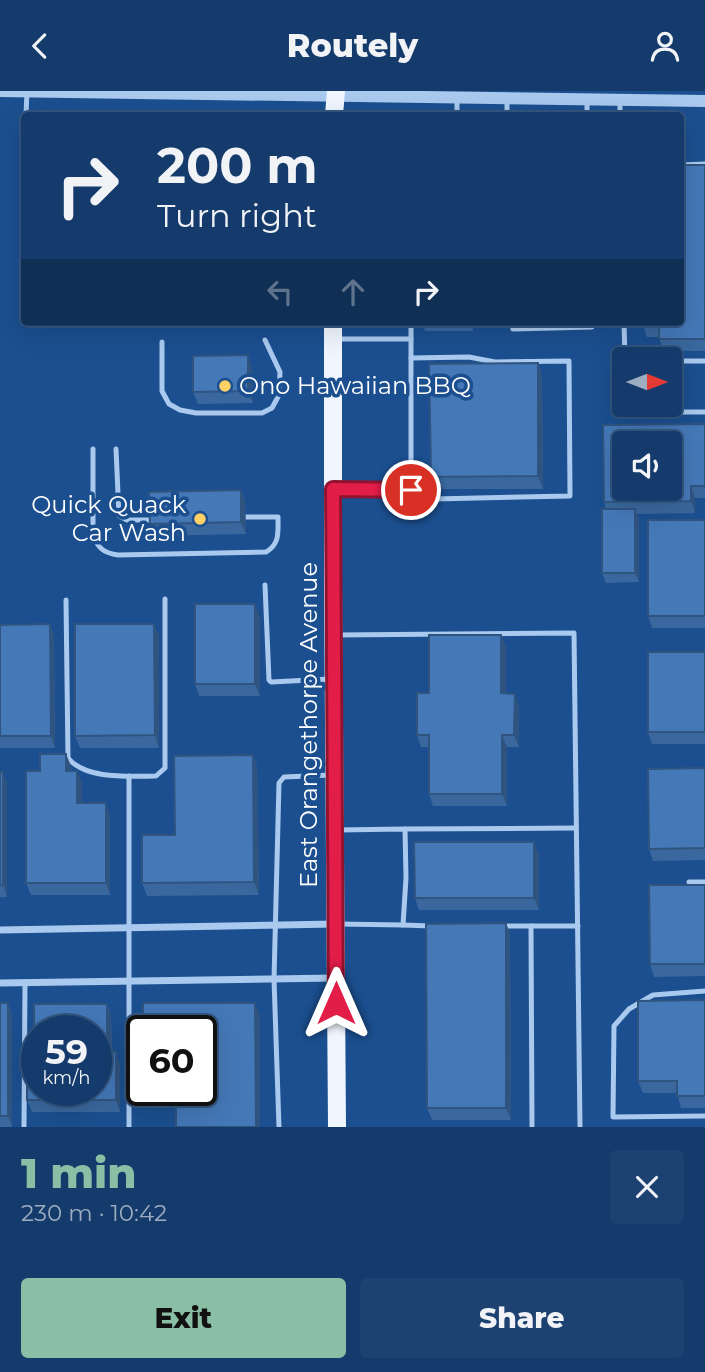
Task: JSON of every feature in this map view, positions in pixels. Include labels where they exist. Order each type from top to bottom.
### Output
[{"type":"main road","points":[[334,93],[334,112]]},
{"type":"main road","name":"East Orangethorpe Avenue","points":[[333,330],[337,1127]]},
{"type":"street","points":[[0,91],[334,93],[457,98],[705,101]]},
{"type":"street","points":[[0,930],[335,924]]},
{"type":"street","points":[[0,983],[336,978]]},
{"type":"lane","points":[[26,91],[26,112]]},
{"type":"lane","points":[[457,98],[457,112]]},
{"type":"lane","points":[[507,99],[507,112]]},
{"type":"lane","points":[[587,100],[587,112]]},
{"type":"lane","points":[[620,100],[620,112]]},
{"type":"lane","points":[[684,165],[705,164]]},
{"type":"lane","points":[[411,326],[411,490]]},
{"type":"lane","points":[[513,326],[513,329],[592,326]]},
{"type":"lane","points":[[624,326],[625,347]]},
{"type":"lane","points":[[333,330],[411,338]]},
{"type":"lane","points":[[162,342],[162,391],[169,404],[180,410],[196,413],[261,413],[272,408],[279,395],[280,372],[265,340]]},
{"type":"lane","points":[[333,489],[411,490],[434,499],[570,496],[569,361],[495,362],[469,358],[411,358]]},
{"type":"lane","points":[[682,361],[705,361]]},
{"type":"lane","points":[[682,412],[705,412]]},
{"type":"lane","points":[[93,449],[93,536],[98,546],[106,553],[266,552],[274,548],[278,536],[278,517],[246,517]]},
{"type":"lane","points":[[116,449],[119,516],[127,520],[154,520]]},
{"type":"lane","points":[[265,585],[268,680],[334,679]]},
{"type":"lane","points":[[66,600],[68,758],[96,773],[156,776],[165,768],[165,599]]},
{"type":"lane","points":[[333,635],[574,633],[580,1127]]},
{"type":"lane","points":[[279,1127],[274,979],[279,783],[284,777],[334,775]]},
{"type":"lane","points":[[129,776],[129,1127]]},
{"type":"lane","points":[[335,830],[576,828]]},
{"type":"lane","points":[[403,926],[405,829]]},
{"type":"lane","points":[[689,882],[705,882]]},
{"type":"lane","points":[[335,924],[441,926]]},
{"type":"lane","points":[[492,926],[578,926]]},
{"type":"lane","points":[[531,926],[532,1127]]},
{"type":"lane","points":[[24,1127],[25,982]]},
{"type":"lane","points":[[705,991],[653,995],[629,1009],[614,1026],[614,1117],[705,1116]]},
{"type":"building","points":[[684,165],[705,165],[705,339],[659,339],[659,326],[684,326]]},
{"type":"building","name":"Ono Hawaiian BBQ","points":[[248,355],[248,391],[193,392],[193,356]]},
{"type":"building","points":[[538,363],[538,476],[429,477],[429,364]]},
{"type":"building","points":[[705,424],[705,486],[691,486],[691,501],[604,502],[603,425]]},
{"type":"building","points":[[241,490],[241,522],[150,524],[149,492]]},
{"type":"building","points":[[602,509],[635,509],[635,573],[602,573]]},
{"type":"building","points":[[648,520],[705,520],[705,616],[648,616]]},
{"type":"building","points":[[195,604],[255,604],[255,684],[195,684]]},
{"type":"building","points":[[50,624],[51,736],[0,736],[0,625]]},
{"type":"building","points":[[75,624],[154,624],[155,735],[75,736]]},
{"type":"building","points":[[429,635],[501,635],[501,693],[515,694],[514,735],[502,735],[502,794],[429,794],[429,735],[417,735],[417,693],[429,693]]},
{"type":"building","points":[[648,652],[705,652],[705,732],[648,732]]},
{"type":"building","points":[[40,754],[66,754],[66,771],[77,771],[77,803],[106,803],[106,883],[26,883],[26,771],[40,771]]},
{"type":"building","points":[[253,755],[254,882],[142,883],[142,835],[175,835],[174,756]]},
{"type":"building","points":[[705,768],[705,848],[649,849],[648,769]]},
{"type":"building","points":[[0,772],[3,772],[3,885],[0,885]]},
{"type":"building","points":[[414,842],[534,842],[534,898],[415,898]]},
{"type":"building","points":[[649,885],[705,885],[705,964],[650,964]]},
{"type":"building","points":[[506,923],[506,1108],[427,1108],[426,924]]},
{"type":"building","points":[[705,1000],[705,1096],[677,1096],[677,1081],[638,1081],[638,1001]]},
{"type":"building","points":[[0,1003],[8,1003],[8,1116],[0,1116]]},
{"type":"building","points":[[143,1003],[255,1003],[256,1127],[176,1127],[176,1106],[217,1106],[217,1015],[143,1015]]},
{"type":"building","points":[[34,1004],[107,1004],[107,1015],[34,1015]]},
{"type":"building","points":[[112,1052],[116,1052],[116,1100],[112,1100]]},
{"type":"place","name":"Ono Hawaiian BBQ","points":[[225,386]]},
{"type":"place","name":"Quick Quack Car Wash","points":[[200,519]]},
{"type":"route","points":[[336,1003],[333,489],[411,490]]}]
